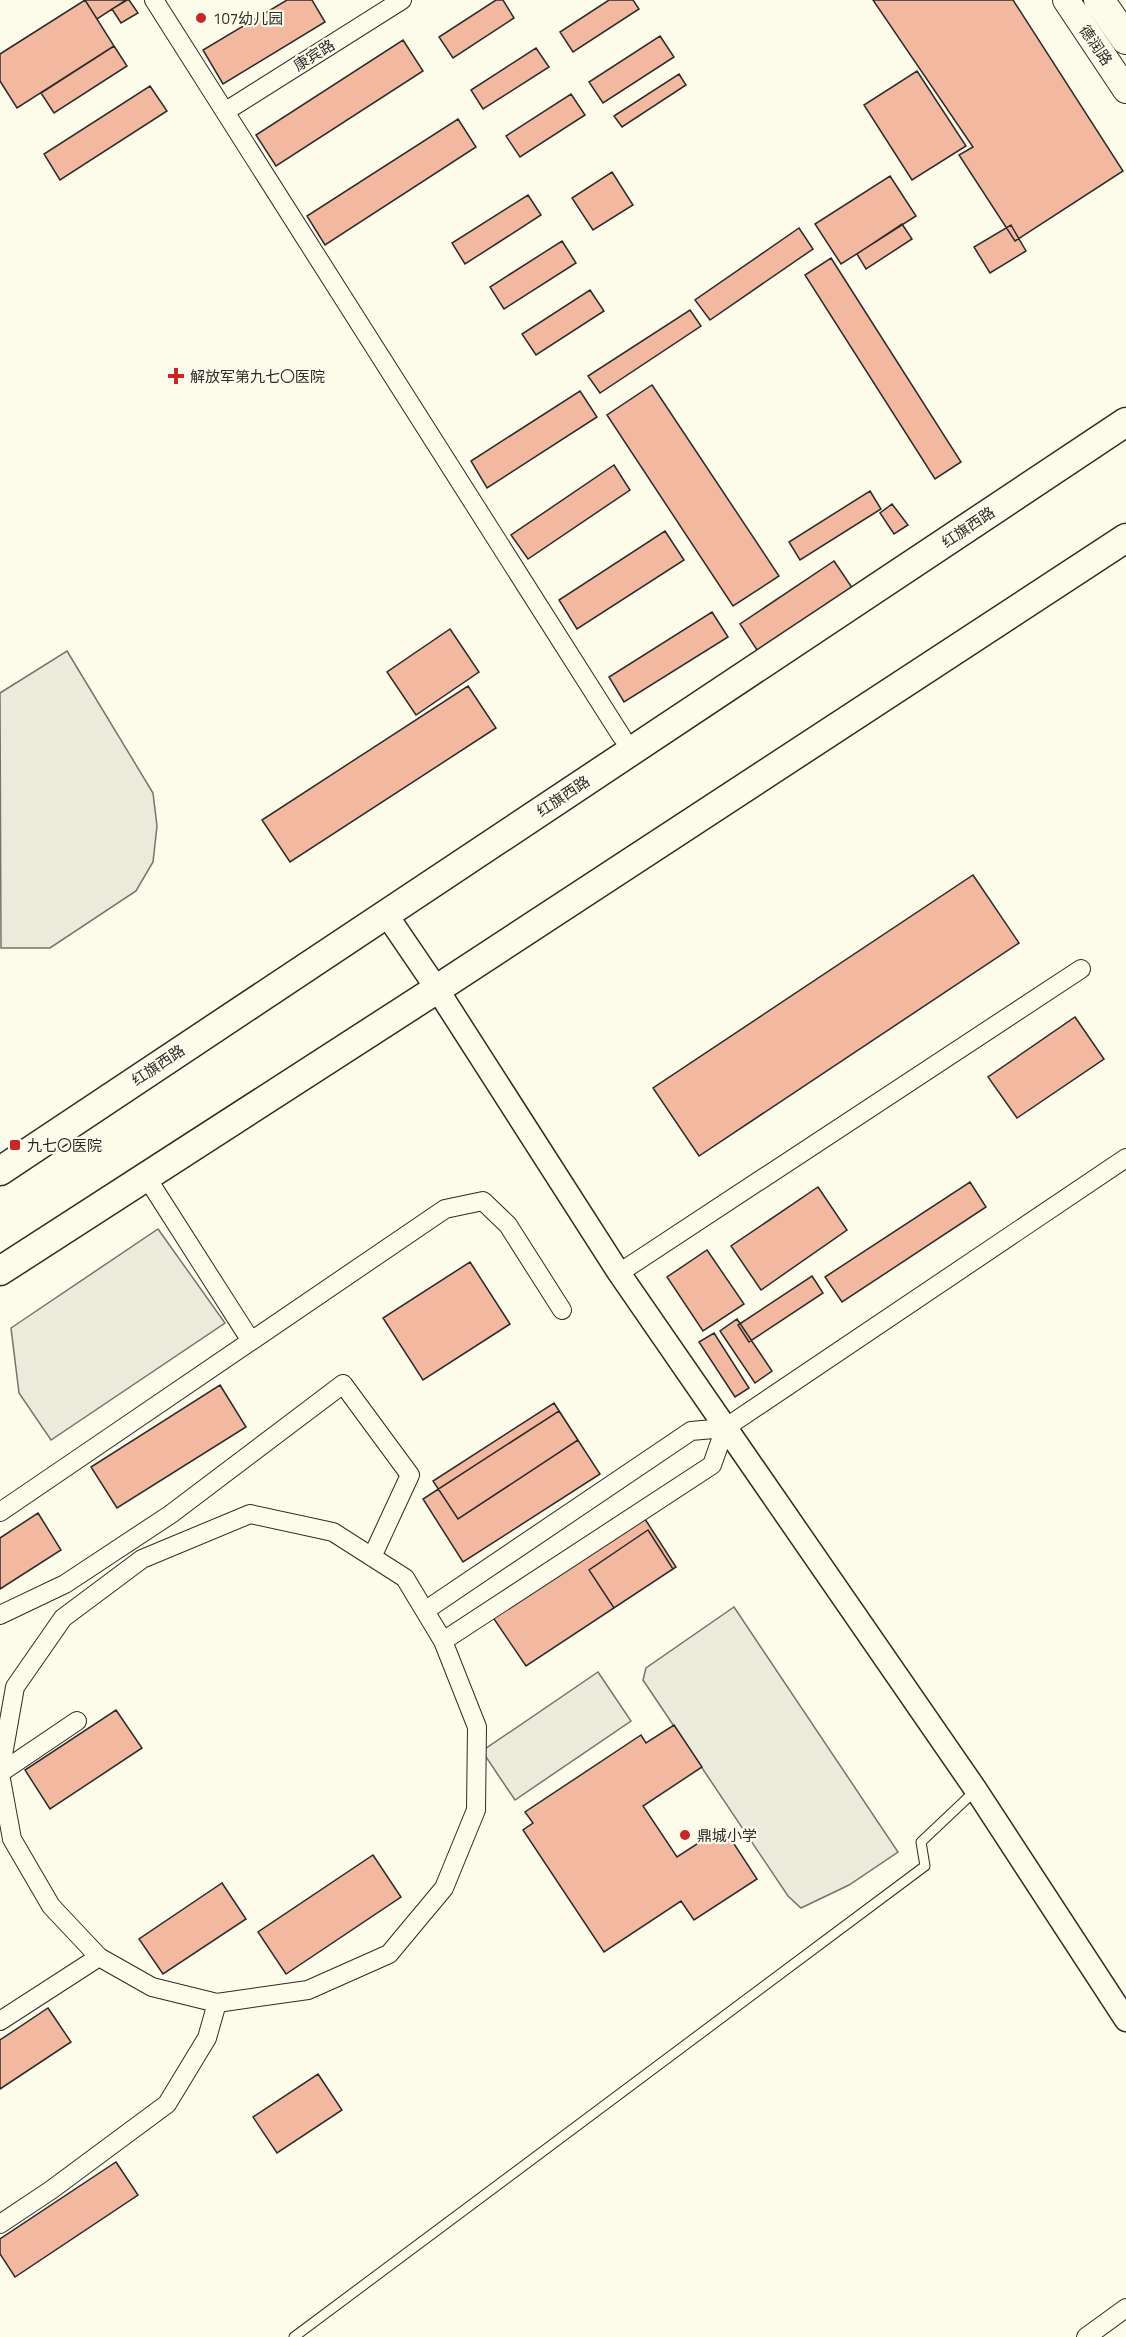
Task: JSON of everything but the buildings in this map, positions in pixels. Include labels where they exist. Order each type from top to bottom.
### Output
[{"type":"highway","points":[[1099,0],[1126,39]]},
{"type":"main road","name":"德润路","points":[[1066,0],[1126,90]]},
{"type":"main road","name":"红旗西路","points":[[0,1171],[1126,422]]},
{"type":"main road","points":[[0,1271],[147,1178],[1126,538]]},
{"type":"street","points":[[154,0],[622,737]]},
{"type":"street","name":"康宾路","points":[[226,111],[402,0]]},
{"type":"street","points":[[386,914],[620,1273],[976,1790],[1126,2020]]},
{"type":"street","points":[[620,1273],[1081,969]]},
{"type":"street","points":[[426,1610],[691,1431],[726,1428],[1126,1158]]},
{"type":"street","points":[[147,1178],[251,1341]]},
{"type":"street","points":[[0,1512],[445,1209],[483,1201],[508,1226],[562,1310]]},
{"type":"street","points":[[0,1614],[65,1584],[171,1514],[343,1384],[410,1475],[372,1557]]},
{"type":"street","points":[[443,1641],[712,1465],[726,1428]]},
{"type":"street","points":[[250,1514],[333,1532],[405,1578],[426,1610],[443,1641],[477,1727],[476,1810],[444,1888],[389,1954],[308,1990],[217,2003],[152,1988],[99,1957],[51,1906],[12,1839],[0,1773],[15,1687],[63,1618],[142,1559],[250,1514]]},
{"type":"street","points":[[128,1542],[142,1559]]},
{"type":"street","points":[[0,1773],[77,1721]]},
{"type":"street","points":[[0,2021],[99,1957]]},
{"type":"street","points":[[0,2224],[51,2190],[167,2104],[207,2038],[217,2003]]},
{"type":"street","points":[[1086,2337],[1126,2308]]},
{"type":"lane","points":[[294,2337],[925,1866],[921,1842],[976,1790]]},
{"type":"shaded area","points":[[67,651],[153,793],[157,826],[153,862],[136,891],[50,948],[1,948],[0,693]]},
{"type":"shaded area","points":[[158,1229],[225,1323],[51,1440],[19,1393],[11,1328]]},
{"type":"shaded area","points":[[734,1607],[898,1852],[849,1885],[801,1908],[788,1896],[643,1680],[646,1668]]},
{"type":"shaded area","points":[[598,1672],[631,1721],[515,1800],[482,1751]]},
{"type":"place","name":"107幼儿园","points":[[201,18]]},
{"type":"place","name":"解放军第九七〇医院","points":[[176,376]]},
{"type":"place","name":"九七〇医院","points":[[15,1145]]},
{"type":"place","name":"鼎城小学","points":[[685,1835]]}]
